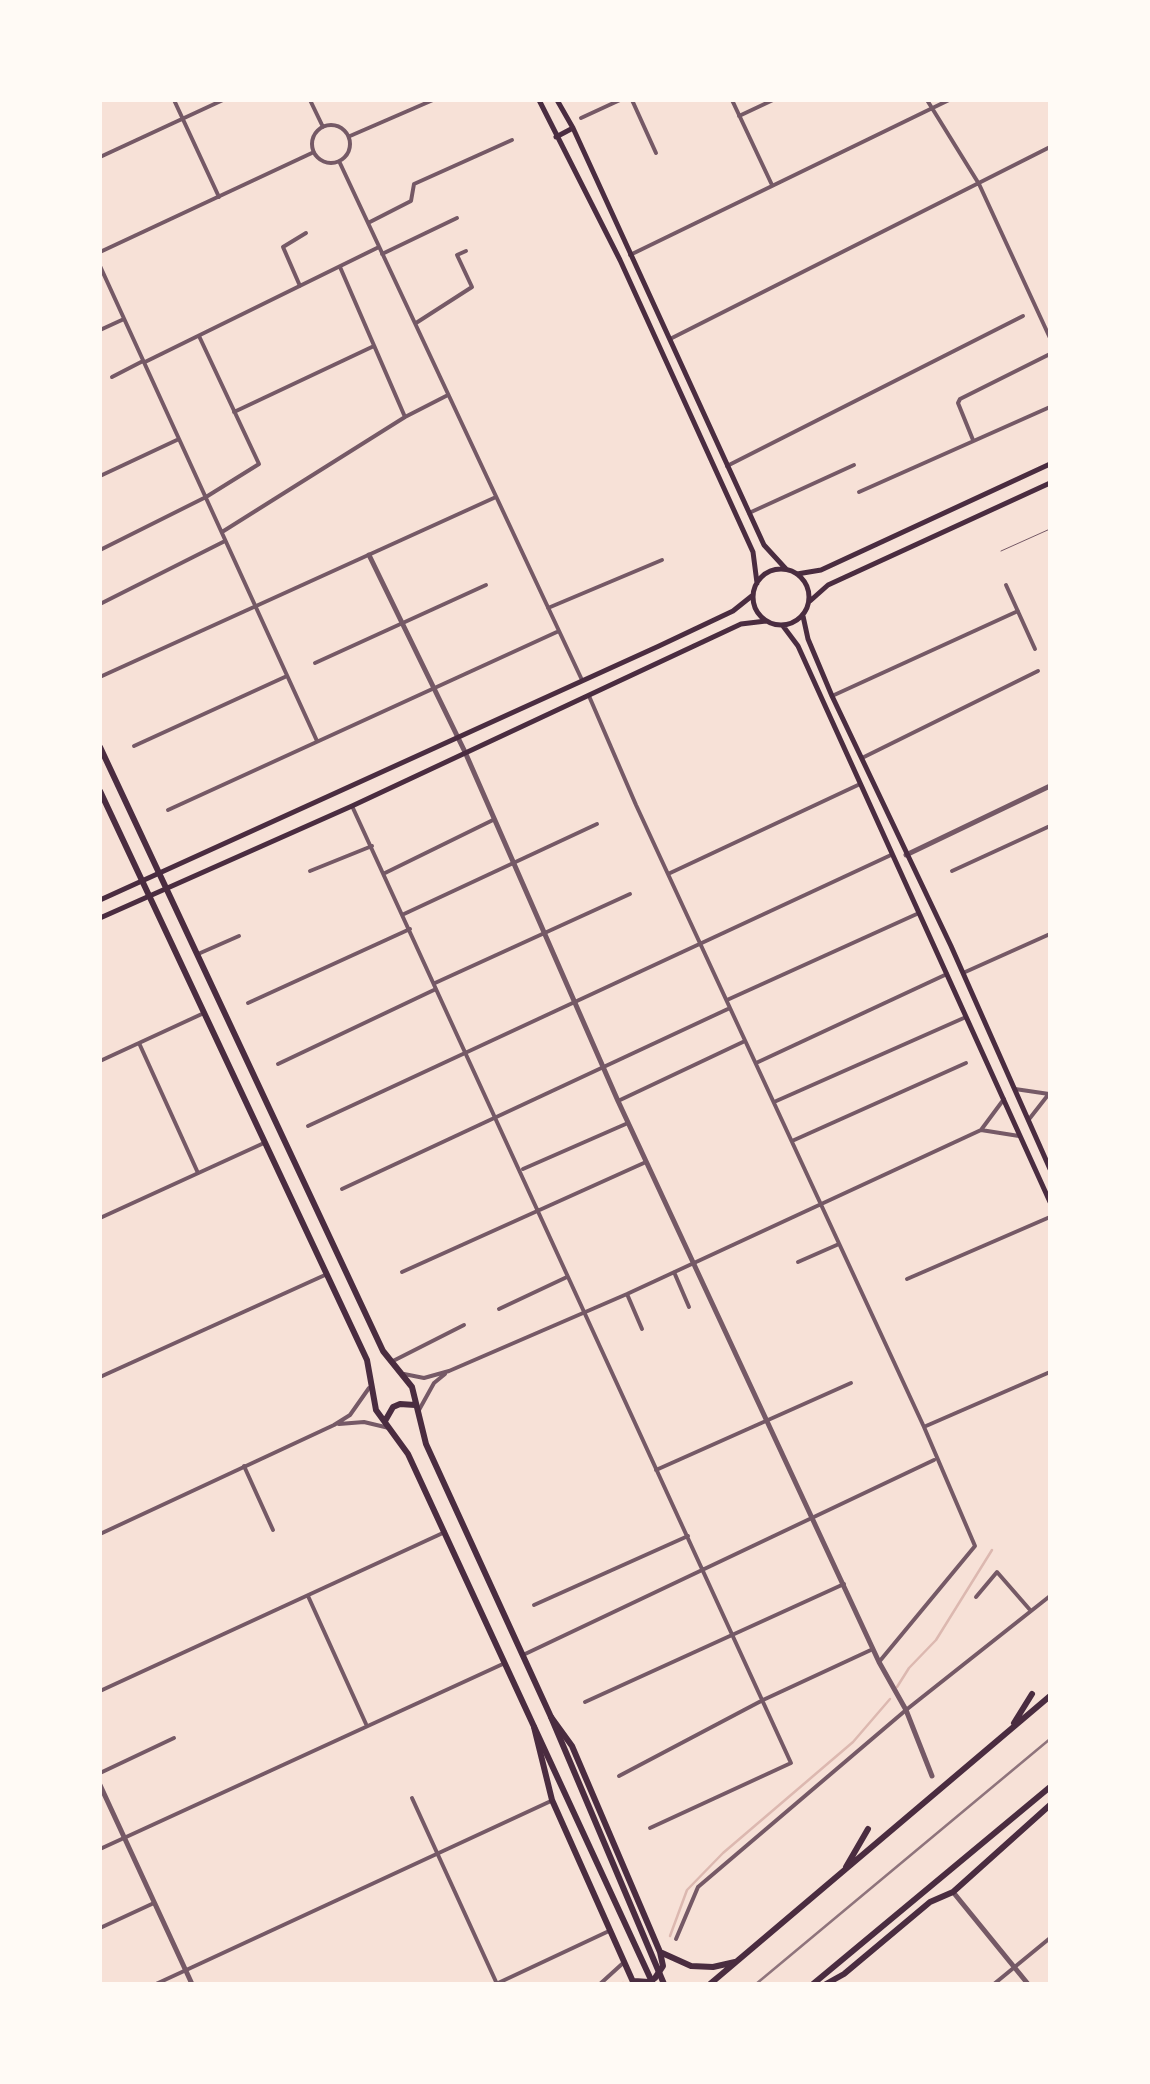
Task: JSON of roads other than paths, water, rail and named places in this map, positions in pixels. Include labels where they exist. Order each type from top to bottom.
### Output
[{"type":"main road","points":[[539,100],[620,260],[753,552],[757,583],[753,595],[756,610],[766,621]]},
{"type":"main road","points":[[557,100],[574,128],[764,546],[786,569],[798,574],[807,586],[810,601]]},
{"type":"main road","points":[[556,137],[574,128]]},
{"type":"main road","points":[[798,574],[821,570],[1050,464]]},
{"type":"main road","points":[[1050,483],[828,586],[810,601],[803,616],[808,639],[832,696],[951,946],[1050,1170]]},
{"type":"main road","points":[[757,583],[770,572],[786,569]]},
{"type":"main road","points":[[100,900],[734,611],[753,595]]},
{"type":"main road","points":[[783,626],[803,616]]},
{"type":"main road","points":[[100,918],[352,806],[740,624],[766,621],[783,626],[798,646],[1050,1202]]},
{"type":"main road","points":[[100,747],[390,1362],[412,1387],[416,1417],[426,1444],[523,1655],[664,1984]]},
{"type":"main road","points":[[100,791],[367,1360],[376,1410],[408,1454],[653,1984]]},
{"type":"main road","points":[[937,952],[951,946]]},
{"type":"main road","points":[[286,1189],[303,1182]]},
{"type":"main road","points":[[385,1421],[400,1404],[416,1405]]},
{"type":"main road","points":[[1008,1732],[1032,1694]]},
{"type":"main road","points":[[710,1984],[1050,1696]]},
{"type":"main road","points":[[534,1726],[552,1800],[634,1982],[649,1982],[663,1966],[660,1952],[572,1746],[550,1717]]},
{"type":"main road","points":[[813,1984],[1050,1787]]},
{"type":"main road","points":[[826,1984],[844,1974],[930,1902],[953,1892],[1050,1805]]},
{"type":"main road","points":[[843,1874],[868,1829]]},
{"type":"main road","points":[[660,1952],[692,1966],[736,1962]]},
{"type":"street","points":[[174,100],[219,197]]},
{"type":"street","points":[[100,157],[224,100]]},
{"type":"street","points":[[310,100],[324,128]]},
{"type":"street","points":[[348,136],[433,100]]},
{"type":"street","points":[[582,118],[620,100]]},
{"type":"street","points":[[632,100],[656,153]]},
{"type":"street","points":[[732,100],[772,185]]},
{"type":"street","points":[[740,116],[773,100]]},
{"type":"street","points":[[927,100],[980,184],[1050,338]]},
{"type":"street","points":[[630,255],[949,100]]},
{"type":"street","points":[[338,127],[348,136],[349,151],[339,161],[324,162],[314,152],[314,138],[324,128],[338,127]]},
{"type":"street","points":[[368,223],[411,201],[414,184],[512,140]]},
{"type":"street","points":[[669,340],[1050,148]]},
{"type":"street","points":[[100,252],[314,152]]},
{"type":"street","points":[[339,161],[582,680]]},
{"type":"street","points":[[112,376],[340,266],[457,218]]},
{"type":"street","points":[[300,286],[283,247],[306,233]]},
{"type":"street","points":[[416,323],[472,287],[458,255],[466,251]]},
{"type":"street","points":[[100,266],[317,741]]},
{"type":"street","points":[[340,266],[405,417]]},
{"type":"street","points":[[728,466],[1024,316]]},
{"type":"street","points":[[100,330],[124,319]]},
{"type":"street","points":[[100,550],[206,497],[259,464],[199,336]]},
{"type":"street","points":[[234,412],[374,346]]},
{"type":"street","points":[[974,441],[958,403],[960,399],[1050,354]]},
{"type":"street","points":[[222,532],[405,417],[448,395]]},
{"type":"street","points":[[859,492],[1050,406]]},
{"type":"street","points":[[100,476],[179,439]]},
{"type":"street","points":[[749,513],[854,465]]},
{"type":"street","points":[[102,676],[496,497]]},
{"type":"street","points":[[100,604],[226,541]]},
{"type":"street","points":[[369,555],[465,752],[618,1102],[879,1662],[906,1710],[932,1776]]},
{"type":"street","points":[[548,608],[662,560]]},
{"type":"street","points":[[316,663],[486,585]]},
{"type":"street","points":[[1006,585],[1035,650]]},
{"type":"street","points":[[832,696],[1018,612]]},
{"type":"street","points":[[168,810],[559,631]]},
{"type":"street","points":[[862,758],[1038,672]]},
{"type":"street","points":[[134,746],[288,676]]},
{"type":"street","points":[[588,696],[975,1546],[879,1662]]},
{"type":"street","points":[[668,874],[858,785]]},
{"type":"street","points":[[906,855],[1050,786]]},
{"type":"street","points":[[352,806],[791,1763],[650,1828]]},
{"type":"street","points":[[385,873],[494,820]]},
{"type":"street","points":[[404,914],[597,824]]},
{"type":"street","points":[[952,871],[1050,826]]},
{"type":"street","points":[[310,871],[372,846]]},
{"type":"street","points":[[308,1126],[891,855]]},
{"type":"street","points":[[278,1064],[460,972],[630,894]]},
{"type":"street","points":[[726,1001],[919,913]]},
{"type":"street","points":[[248,1003],[410,929]]},
{"type":"street","points":[[963,974],[1050,934]]},
{"type":"street","points":[[195,955],[239,936]]},
{"type":"street","points":[[756,1063],[947,974]]},
{"type":"street","points":[[342,1190],[730,1008]]},
{"type":"street","points":[[100,1061],[204,1013]]},
{"type":"street","points":[[774,1102],[966,1016]]},
{"type":"street","points":[[618,1102],[745,1041]]},
{"type":"street","points":[[139,1043],[198,1173]]},
{"type":"street","points":[[792,1141],[966,1063]]},
{"type":"street","points":[[1012,1088],[1050,1093],[1027,1123]]},
{"type":"street","points":[[399,1372],[424,1378],[449,1371],[627,1294],[981,1130],[1004,1099]]},
{"type":"street","points":[[521,1170],[628,1123]]},
{"type":"street","points":[[981,1130],[1019,1136]]},
{"type":"street","points":[[100,1218],[264,1143]]},
{"type":"street","points":[[402,1272],[646,1162]]},
{"type":"street","points":[[907,1280],[1050,1217]]},
{"type":"street","points":[[798,1262],[839,1244]]},
{"type":"street","points":[[674,1272],[689,1306]]},
{"type":"street","points":[[100,1377],[325,1274]]},
{"type":"street","points":[[499,1309],[569,1276]]},
{"type":"street","points":[[627,1294],[642,1329]]},
{"type":"street","points":[[390,1362],[464,1325]]},
{"type":"street","points":[[416,1417],[423,1398],[449,1371]]},
{"type":"street","points":[[924,1427],[1050,1372]]},
{"type":"street","points":[[656,1470],[851,1383]]},
{"type":"street","points":[[100,1534],[334,1424],[362,1402],[370,1386]]},
{"type":"street","points":[[334,1424],[364,1422],[392,1429]]},
{"type":"street","points":[[523,1655],[936,1459]]},
{"type":"street","points":[[244,1466],[273,1530]]},
{"type":"street","points":[[100,1691],[445,1532]]},
{"type":"street","points":[[534,1605],[688,1536]]},
{"type":"street","points":[[976,1598],[997,1572],[1031,1611]]},
{"type":"street","points":[[585,1702],[844,1584]]},
{"type":"street","points":[[308,1596],[367,1726]]},
{"type":"street","points":[[676,1939],[698,1887],[906,1710],[1050,1596]]},
{"type":"street","points":[[619,1776],[763,1700],[873,1649]]},
{"type":"street","points":[[100,1849],[505,1663]]},
{"type":"street","points":[[100,1772],[174,1738]]},
{"type":"street","points":[[100,1785],[192,1984]]},
{"type":"street","points":[[412,1798],[497,1984],[612,1929]]},
{"type":"street","points":[[156,1984],[552,1800]]},
{"type":"street","points":[[953,1892],[1028,1984]]},
{"type":"street","points":[[100,1928],[154,1903]]},
{"type":"street","points":[[994,1984],[1050,1938]]},
{"type":"street","points":[[600,1984],[626,1961]]},
{"type":"lane","points":[[1002,551],[1050,529]]},
{"type":"waterway","points":[[897,1687],[936,1640],[992,1550]]},
{"type":"waterway","points":[[670,1936],[687,1890],[723,1853],[853,1742],[890,1699]]},
{"type":"tram line","points":[[756,1984],[1050,1739]]}]
